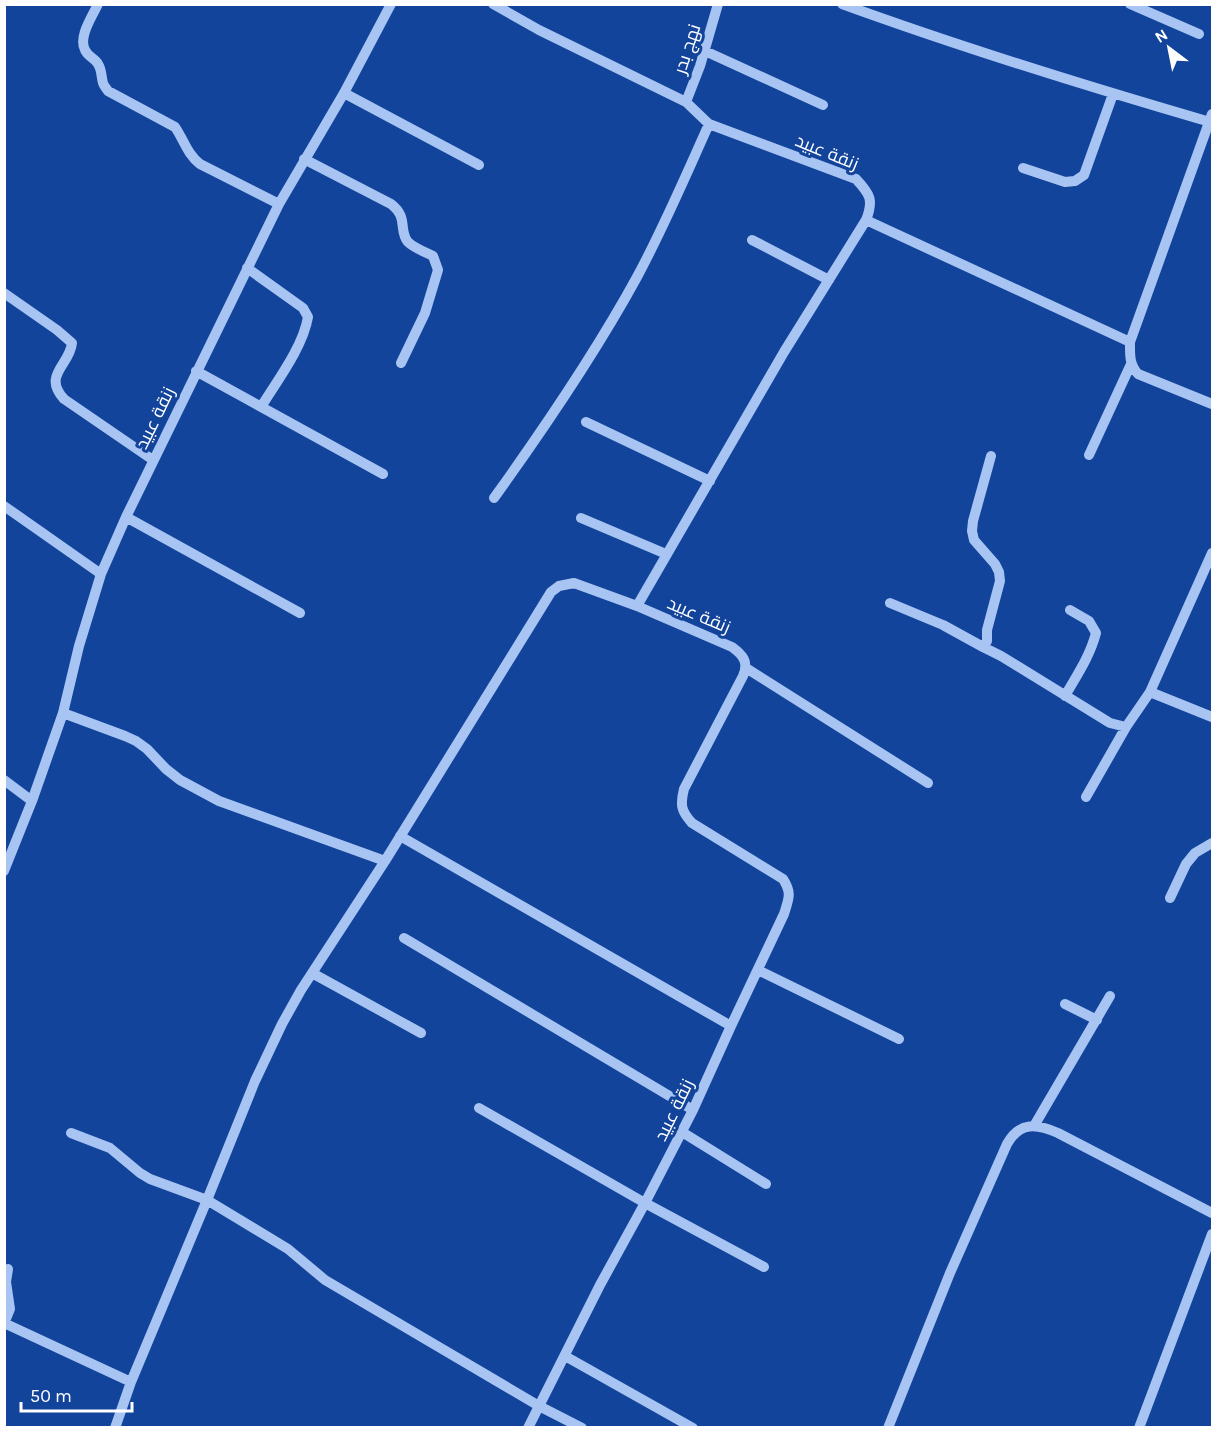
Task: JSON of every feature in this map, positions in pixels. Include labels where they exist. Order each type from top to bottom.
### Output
[{"type":"street","points":[[98,4],[82,43],[89,56],[97,61],[103,84],[108,91],[175,128],[182,136],[193,159],[200,164],[279,204]]},
{"type":"street","name":"زنقة عبيد","points":[[4,871],[63,713],[79,646],[101,574],[126,517],[279,204],[344,93],[391,4]]},
{"type":"street","name":"زنقة عبيد","points":[[493,4],[539,30],[686,102],[709,124],[856,179],[870,197],[870,210],[866,220],[784,352],[637,606],[732,647],[744,657],[747,668],[684,789],[681,800],[685,815],[692,823],[774,872],[783,879],[788,887],[789,897],[784,914],[693,1110],[600,1285],[528,1428]]},
{"type":"street","name":"نهج بدر","points":[[686,102],[705,51],[718,4]]},
{"type":"street","points":[[842,4],[929,36],[1113,94],[1211,118],[1130,342],[1129,358],[1138,374],[1212,404]]},
{"type":"street","points":[[1130,4],[1199,34]]},
{"type":"street","points":[[705,51],[823,105]]},
{"type":"street","points":[[344,93],[479,165]]},
{"type":"street","points":[[1023,168],[1065,182],[1075,181],[1084,176],[1113,94]]},
{"type":"street","points":[[494,498],[555,412],[637,277],[709,124]]},
{"type":"street","points":[[304,159],[391,204],[400,214],[408,242],[433,256],[438,270],[425,313],[401,363]]},
{"type":"street","points":[[866,220],[1130,342]]},
{"type":"street","points":[[752,240],[829,280]]},
{"type":"street","points":[[247,267],[303,308],[308,316],[307,326],[298,346],[261,407]]},
{"type":"street","points":[[4,293],[72,343],[56,376],[55,385],[64,399],[153,460]]},
{"type":"street","points":[[1089,455],[1131,364]]},
{"type":"street","points":[[196,371],[383,474]]},
{"type":"street","points":[[586,422],[710,481]]},
{"type":"street","points":[[983,647],[987,641],[987,630],[1000,581],[999,572],[974,540],[972,531],[991,456]]},
{"type":"street","points":[[4,506],[101,574]]},
{"type":"street","points":[[126,517],[300,613]]},
{"type":"street","points":[[581,518],[666,554]]},
{"type":"street","points":[[1086,798],[1126,727],[1150,692],[1212,553]]},
{"type":"street","points":[[115,1428],[131,1382],[265,1056],[312,973],[385,861],[551,592],[559,586],[574,583],[637,606]]},
{"type":"street","points":[[890,603],[943,625],[1001,656],[1110,723],[1126,727]]},
{"type":"street","points":[[1065,696],[1082,668],[1096,633],[1089,621],[1070,610]]},
{"type":"street","points":[[747,668],[928,783]]},
{"type":"street","points":[[1150,692],[1212,717]]},
{"type":"street","points":[[63,713],[136,741],[180,780],[219,801],[385,861]]},
{"type":"street","points":[[4,780],[32,801]]},
{"type":"street","points":[[400,836],[731,1026]]},
{"type":"street","points":[[1170,898],[1186,864],[1195,853],[1212,843]]},
{"type":"street","points":[[404,938],[693,1110]]},
{"type":"street","points":[[758,970],[899,1039]]},
{"type":"street","points":[[312,973],[421,1033]]},
{"type":"street","points":[[1034,1126],[1110,996]]},
{"type":"street","points":[[1065,1004],[1097,1020]]},
{"type":"street","points":[[479,1108],[764,1268]]},
{"type":"street","points":[[888,1428],[950,1274],[1007,1144],[1018,1130],[1034,1126],[1047,1128],[1212,1213]]},
{"type":"street","points":[[71,1132],[110,1148],[150,1179],[207,1200],[288,1249],[325,1280],[539,1406],[582,1428]]},
{"type":"street","points":[[682,1132],[766,1184]]},
{"type":"street","points":[[1139,1428],[1212,1234]]},
{"type":"street","points":[[8,1269],[6,1282],[10,1309],[5,1323],[131,1382]]},
{"type":"street","points":[[565,1356],[693,1428]]}]
